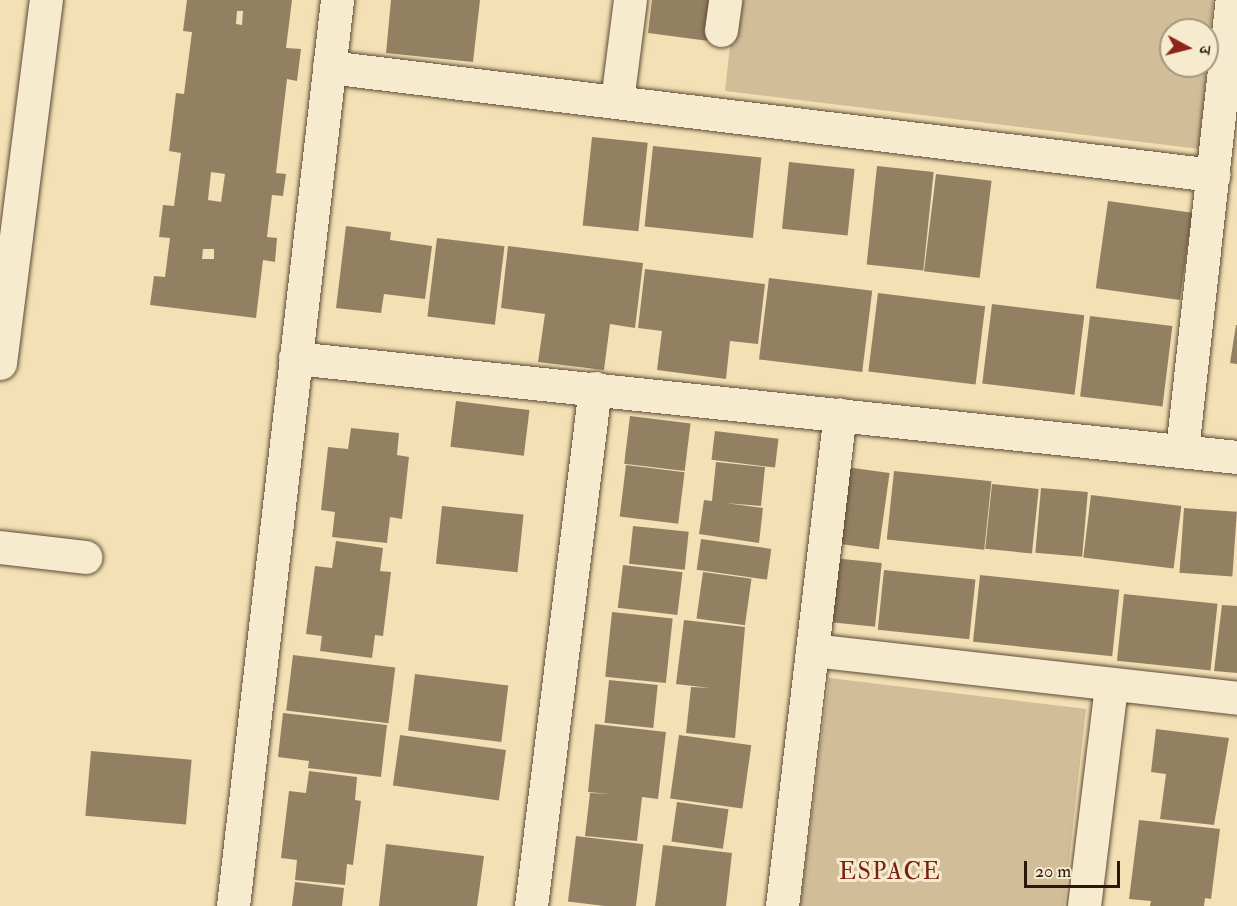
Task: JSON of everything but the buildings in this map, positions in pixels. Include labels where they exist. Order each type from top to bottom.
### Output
[{"type":"street","points":[[0,363],[46,0]]},
{"type":"street","points":[[233,906],[337,0]]},
{"type":"street","points":[[617,100],[630,0]]},
{"type":"street","points":[[1182,450],[1232,0]]},
{"type":"street","points":[[329,67],[617,100],[1213,175]]},
{"type":"street","points":[[295,358],[1237,457]]},
{"type":"street","points":[[531,906],[596,388]]},
{"type":"street","points":[[782,906],[840,414]]},
{"type":"street","points":[[0,547],[85,557]]},
{"type":"street","points":[[812,650],[1112,687],[1237,698]]},
{"type":"street","points":[[1084,906],[1112,687]]},
{"type":"shaded area","points":[[735,0],[1213,0],[1211,18],[1159,18],[1159,78],[1206,78],[1199,149],[725,91]]},
{"type":"shaded area","points":[[829,678],[1086,709],[1064,906],[800,906]]},
{"type":"district","name":"ESPACE","points":[[890,872]]}]
